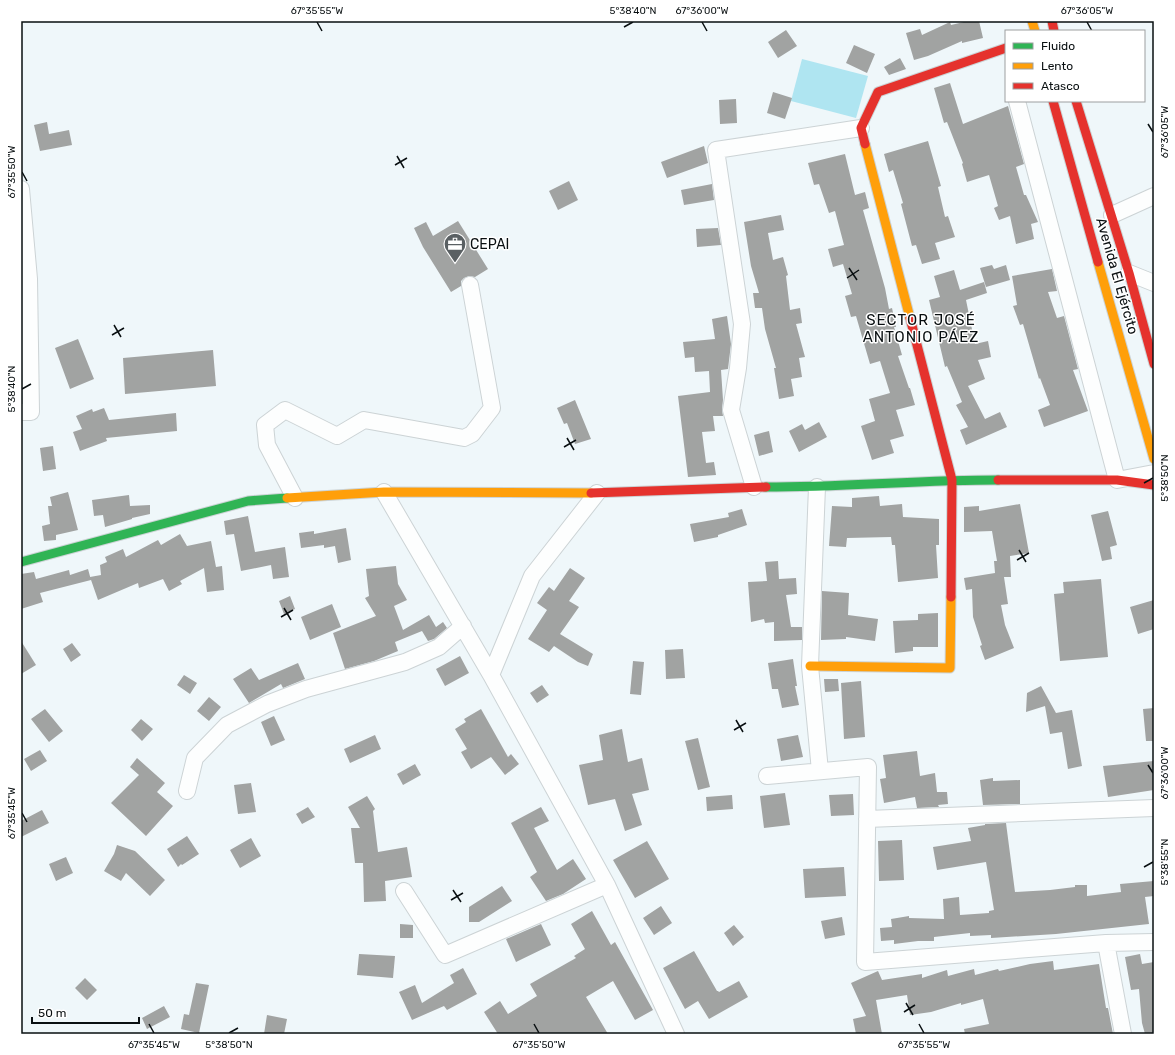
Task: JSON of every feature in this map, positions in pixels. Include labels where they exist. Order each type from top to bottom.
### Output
[{"type":"street","points":[[810,666],[950,668],[952,480],[861,128],[878,92],[1005,52]]},
{"type":"street","points":[[1017,102],[1117,480]]},
{"type":"street","name":"Avenida El Ejército","points":[[1053,102],[1154,459]]},
{"type":"street","name":"Avenida El Ejército","points":[[1076,102],[1112,215],[1154,364]]},
{"type":"street","points":[[754,487],[730,410],[738,368],[742,324],[716,150],[861,128]]},
{"type":"street","points":[[21,188],[29,279],[31,412],[21,412]]},
{"type":"street","points":[[1112,215],[1154,196]]},
{"type":"street","points":[[1129,273],[1154,283]]},
{"type":"street","points":[[295,498],[267,445],[265,425],[285,410],[337,436],[364,420],[464,438],[472,434],[492,408],[470,285]]},
{"type":"street","points":[[1117,480],[1154,473]]},
{"type":"street","points":[[21,562],[248,501],[384,492],[597,493],[754,487],[817,487],[952,480],[1117,480],[1154,485]]},
{"type":"street","points":[[817,487],[810,666],[820,771]]},
{"type":"street","points":[[384,492],[491,675],[606,885],[676,1034]]},
{"type":"street","points":[[491,675],[532,576],[597,493]]},
{"type":"street","points":[[187,791],[195,758],[227,726],[267,704],[306,689],[405,662],[440,647],[463,626]]},
{"type":"street","points":[[767,776],[868,767],[865,962],[1106,943],[1154,942]]},
{"type":"street","points":[[867,819],[1154,808]]},
{"type":"street","points":[[404,891],[445,955],[606,885]]},
{"type":"street","points":[[1106,943],[1123,1034]]},
{"type":"shaded area","points":[[802,59],[868,76],[856,118],[791,101]]},
{"type":"building","points":[[968,21],[979,21],[983,38],[962,43],[962,41],[928,56],[914,60],[906,33],[920,29],[922,35],[950,22],[951,25]]},
{"type":"building","points":[[786,30],[797,46],[778,58],[768,42]]},
{"type":"building","points":[[854,45],[875,54],[867,73],[846,63]]},
{"type":"building","points":[[900,58],[906,69],[889,75],[884,67]]},
{"type":"building","points":[[950,83],[963,124],[1008,106],[1024,164],[1016,167],[1024,195],[1026,195],[1038,222],[1031,224],[1034,239],[1016,244],[1010,216],[999,220],[994,208],[998,206],[989,175],[967,182],[963,163],[947,122],[944,123],[934,88]]},
{"type":"building","points":[[773,92],[792,98],[785,119],[767,113]]},
{"type":"building","points":[[736,99],[737,123],[720,124],[719,100]]},
{"type":"building","points":[[47,122],[49,134],[69,130],[72,145],[40,151],[34,125]]},
{"type":"building","points":[[928,141],[941,186],[938,187],[945,217],[948,216],[955,237],[935,243],[940,259],[922,264],[916,245],[912,246],[901,204],[903,203],[893,170],[889,172],[884,154]]},
{"type":"building","points":[[704,146],[708,163],[667,178],[661,162]]},
{"type":"building","points":[[845,154],[855,195],[865,192],[869,208],[863,210],[885,288],[889,309],[892,308],[896,327],[894,327],[902,355],[898,356],[915,405],[896,410],[904,436],[890,440],[894,453],[872,460],[861,426],[875,421],[869,399],[890,393],[880,361],[870,364],[856,316],[851,317],[845,296],[852,294],[843,264],[833,267],[828,249],[844,245],[835,211],[829,213],[819,184],[814,185],[808,163]]},
{"type":"building","points":[[569,181],[578,200],[558,210],[549,191]]},
{"type":"building","points":[[712,184],[714,200],[684,205],[681,190]]},
{"type":"building","points":[[781,215],[784,230],[768,233],[773,260],[783,257],[788,275],[786,276],[790,310],[800,308],[802,323],[796,324],[805,357],[799,358],[802,377],[791,379],[794,396],[779,399],[774,368],[776,368],[765,329],[762,308],[755,308],[753,293],[759,293],[751,266],[744,222]]},
{"type":"building","points":[[458,221],[488,269],[475,277],[469,276],[464,278],[461,281],[461,286],[451,292],[423,247],[414,228],[426,222],[433,236]]},
{"type":"building","points":[[718,228],[721,245],[697,247],[696,229]]},
{"type":"building","points":[[992,265],[994,269],[1006,265],[1010,280],[986,287],[980,268]]},
{"type":"building","points":[[1052,269],[1057,291],[1048,292],[1057,318],[1064,316],[1078,369],[1073,370],[1088,411],[1044,427],[1038,410],[1050,405],[1040,378],[1039,379],[1023,324],[1020,325],[1013,306],[1017,305],[1012,276]]},
{"type":"building","points":[[954,270],[960,290],[984,282],[987,293],[966,300],[975,344],[988,341],[991,357],[978,360],[985,379],[968,386],[985,419],[1000,412],[1007,427],[966,445],[960,430],[968,427],[956,405],[962,402],[947,366],[945,367],[929,300],[940,297],[934,276]]},
{"type":"building","points":[[727,316],[731,344],[728,369],[721,370],[723,416],[713,416],[715,431],[702,432],[706,463],[714,462],[716,475],[688,477],[678,396],[710,392],[709,371],[695,372],[694,357],[685,358],[683,342],[715,339],[712,319]]},
{"type":"building","points":[[78,339],[94,379],[70,389],[55,348]]},
{"type":"building","points":[[213,350],[216,386],[125,394],[123,358]]},
{"type":"building","points":[[575,400],[591,439],[575,444],[567,423],[564,424],[557,408]]},
{"type":"building","points":[[104,408],[109,420],[176,413],[177,431],[106,438],[107,441],[80,451],[73,432],[82,429],[76,416],[92,409],[93,412]]},
{"type":"building","points":[[819,422],[827,437],[799,452],[789,431],[802,424],[805,430]]},
{"type":"building","points":[[769,431],[773,452],[759,456],[754,435]]},
{"type":"building","points":[[53,446],[56,469],[43,471],[40,448]]},
{"type":"building","points":[[68,492],[78,530],[56,535],[56,540],[44,541],[42,526],[50,524],[48,506],[52,506],[50,497]]},
{"type":"building","points":[[129,495],[130,506],[150,505],[150,514],[105,527],[103,515],[94,516],[92,500]]},
{"type":"building","points":[[879,496],[880,506],[902,504],[903,517],[939,519],[939,545],[936,545],[938,578],[898,582],[895,545],[892,545],[891,537],[847,538],[846,547],[829,546],[832,506],[852,507],[852,498]]},
{"type":"building","points":[[1020,504],[1029,553],[1010,556],[1011,577],[1004,577],[1008,604],[1001,605],[1005,625],[1014,648],[985,660],[973,617],[972,589],[966,590],[964,578],[995,573],[994,561],[997,561],[992,531],[964,532],[964,507],[979,506],[979,511]]},
{"type":"building","points":[[742,509],[747,525],[718,535],[718,537],[694,542],[690,524],[729,517],[728,513]]},
{"type":"building","points":[[1108,511],[1117,545],[1110,547],[1112,559],[1102,561],[1091,515]]},
{"type":"building","points":[[248,516],[255,552],[285,547],[289,577],[273,579],[271,565],[241,571],[234,534],[226,535],[224,521]]},
{"type":"building","points":[[346,528],[351,560],[338,563],[335,546],[324,548],[324,545],[301,548],[299,533],[314,531],[314,534]]},
{"type":"building","points":[[180,534],[187,546],[211,541],[216,567],[222,566],[224,590],[207,592],[204,568],[180,581],[182,584],[169,591],[163,579],[139,588],[138,583],[98,600],[90,577],[101,575],[100,565],[107,562],[105,557],[123,549],[126,557],[158,540],[161,545]]},
{"type":"building","points":[[778,561],[779,579],[796,578],[797,594],[786,595],[791,627],[802,627],[802,640],[774,641],[774,622],[765,623],[764,619],[751,622],[748,582],[767,581],[765,562]]},
{"type":"building","points":[[396,566],[398,584],[407,600],[394,606],[403,630],[429,615],[436,627],[443,622],[447,628],[434,639],[428,641],[422,631],[395,642],[398,651],[374,661],[345,669],[333,633],[376,616],[365,598],[369,596],[366,569]]},
{"type":"building","points":[[570,568],[585,578],[569,601],[579,607],[560,634],[593,654],[588,666],[578,662],[554,646],[549,652],[528,639],[547,610],[537,603],[549,587],[554,591]]},
{"type":"building","points":[[88,569],[91,580],[40,593],[43,602],[21,609],[21,574],[34,572],[36,579],[69,570],[70,575]]},
{"type":"building","points":[[1101,579],[1108,657],[1060,661],[1054,594],[1064,593],[1063,582]]},
{"type":"building","points":[[822,591],[849,593],[848,615],[878,619],[875,641],[846,637],[846,639],[821,640]]},
{"type":"building","points":[[290,596],[295,609],[284,614],[279,601]]},
{"type":"building","points":[[1154,600],[1154,629],[1138,634],[1130,607]]},
{"type":"building","points":[[332,604],[341,627],[310,640],[301,617]]},
{"type":"building","points":[[938,613],[938,647],[913,647],[913,651],[895,653],[893,621],[918,620],[918,614]]},
{"type":"building","points":[[21,641],[36,665],[21,674]]},
{"type":"building","points":[[72,643],[81,655],[71,662],[63,649]]},
{"type":"building","points":[[683,649],[685,678],[666,679],[665,650]]},
{"type":"building","points":[[460,656],[469,673],[445,686],[436,669]]},
{"type":"building","points":[[793,659],[797,686],[795,686],[799,705],[782,708],[778,689],[772,689],[768,663]]},
{"type":"building","points":[[633,661],[644,662],[641,695],[630,694]]},
{"type":"building","points":[[298,663],[305,679],[283,688],[281,684],[249,703],[233,679],[251,668],[259,680]]},
{"type":"building","points":[[184,675],[197,683],[190,694],[177,685]]},
{"type":"building","points":[[824,679],[838,679],[839,691],[825,692]]},
{"type":"building","points":[[861,681],[865,737],[844,739],[841,683]]},
{"type":"building","points":[[542,685],[549,695],[537,703],[530,693]]},
{"type":"building","points":[[1041,686],[1056,713],[1072,710],[1082,766],[1068,769],[1062,732],[1050,734],[1045,706],[1026,712],[1027,693]]},
{"type":"building","points":[[209,697],[221,707],[209,721],[197,711]]},
{"type":"building","points":[[1154,708],[1154,741],[1146,741],[1143,709]]},
{"type":"building","points":[[45,709],[63,731],[49,742],[31,719]]},
{"type":"building","points":[[481,709],[508,757],[511,754],[519,764],[505,775],[491,757],[471,769],[461,752],[467,749],[455,729],[466,722],[464,719]]},
{"type":"building","points":[[274,716],[285,740],[271,746],[261,722]]},
{"type":"building","points":[[141,719],[153,729],[142,741],[131,730]]},
{"type":"building","points":[[622,729],[628,762],[642,758],[649,790],[632,794],[642,825],[625,831],[615,799],[588,805],[579,765],[603,760],[599,735]]},
{"type":"building","points":[[375,735],[381,749],[350,763],[344,749]]},
{"type":"building","points":[[798,735],[803,757],[781,761],[777,739]]},
{"type":"building","points":[[698,738],[710,787],[698,790],[685,741]]},
{"type":"building","points":[[40,750],[47,761],[31,771],[24,759]]},
{"type":"building","points":[[917,751],[920,776],[935,773],[937,792],[947,792],[948,804],[938,805],[939,807],[917,808],[915,797],[884,803],[880,779],[886,778],[883,755]]},
{"type":"building","points":[[137,758],[165,783],[157,792],[173,806],[146,836],[111,803],[139,775],[130,767]]},
{"type":"building","points":[[1154,761],[1154,790],[1108,797],[1103,766]]},
{"type":"building","points":[[415,764],[421,775],[403,785],[397,774]]},
{"type":"building","points":[[993,778],[993,781],[1020,780],[1020,804],[983,805],[980,780]]},
{"type":"building","points":[[251,783],[256,812],[238,814],[234,785]]},
{"type":"building","points":[[785,793],[790,825],[764,828],[760,796]]},
{"type":"building","points":[[853,794],[854,815],[831,816],[829,795]]},
{"type":"building","points":[[732,795],[733,809],[707,811],[706,797]]},
{"type":"building","points":[[367,796],[375,809],[373,811],[378,852],[407,847],[412,877],[385,881],[386,901],[364,902],[363,863],[355,863],[351,828],[360,828],[348,807]]},
{"type":"building","points":[[308,807],[315,817],[302,824],[296,814]]},
{"type":"building","points":[[541,807],[549,821],[534,828],[557,870],[573,859],[586,879],[563,894],[546,901],[530,877],[537,872],[511,823]]},
{"type":"building","points":[[42,810],[49,823],[21,837],[21,821]]},
{"type":"building","points":[[1006,823],[1015,892],[1050,890],[1075,887],[1075,885],[1087,885],[1087,896],[1121,892],[1120,884],[1154,881],[1154,896],[1145,897],[1149,924],[1056,934],[991,938],[991,935],[970,936],[970,933],[934,937],[934,941],[894,944],[894,940],[881,941],[880,928],[892,927],[891,919],[909,916],[909,918],[944,919],[943,899],[959,897],[960,915],[989,913],[989,911],[994,910],[986,862],[937,870],[933,847],[971,841],[968,828],[985,824]]},
{"type":"building","points":[[187,836],[199,854],[178,867],[167,849]]},
{"type":"building","points":[[251,838],[261,856],[240,868],[230,850]]},
{"type":"building","points":[[902,840],[904,880],[879,881],[878,841]]},
{"type":"building","points":[[647,841],[669,879],[635,898],[613,860]]},
{"type":"building","points":[[117,845],[135,851],[165,880],[150,896],[126,873],[121,881],[104,871],[114,854]]},
{"type":"building","points":[[66,857],[73,873],[56,881],[49,864]]},
{"type":"building","points":[[844,867],[846,896],[805,898],[803,869]]},
{"type":"building","points":[[502,886],[512,901],[479,922],[469,922],[469,907]]},
{"type":"building","points":[[661,906],[672,923],[654,935],[643,918]]},
{"type":"building","points":[[592,911],[611,945],[615,942],[653,1010],[635,1020],[613,981],[586,997],[608,1034],[498,1034],[484,1012],[500,1001],[508,1014],[537,996],[530,984],[576,958],[574,956],[585,949],[571,924]]},
{"type":"building","points":[[842,917],[845,935],[825,939],[821,921]]},
{"type":"building","points":[[400,924],[413,925],[413,938],[400,938]]},
{"type":"building","points":[[541,924],[551,945],[516,962],[506,939]]},
{"type":"building","points":[[734,925],[744,937],[733,946],[724,933]]},
{"type":"building","points":[[694,951],[717,991],[719,992],[739,981],[748,997],[709,1019],[698,1001],[685,1009],[663,968]]},
{"type":"building","points":[[359,954],[395,956],[393,978],[357,975]]},
{"type":"building","points":[[1140,954],[1142,964],[1154,962],[1154,1034],[1145,1034],[1142,1023],[1139,989],[1131,990],[1125,957]]},
{"type":"building","points":[[1053,961],[1054,970],[1099,964],[1106,1008],[1108,1008],[1113,1034],[965,1034],[964,1029],[989,1024],[983,999],[961,1005],[961,1003],[931,1012],[910,1015],[907,995],[876,1000],[882,1034],[856,1034],[853,1019],[866,1016],[851,983],[878,971],[882,980],[922,974],[922,978],[947,970],[948,976],[974,969],[975,975],[998,969],[999,971],[1030,964]]},
{"type":"building","points":[[463,968],[477,994],[447,1010],[444,1006],[412,1020],[399,992],[415,985],[422,1003],[454,983],[450,975]]},
{"type":"building","points":[[85,978],[97,990],[87,1000],[75,988]]},
{"type":"building","points":[[196,983],[209,985],[199,1033],[181,1029],[184,1014],[189,1015]]},
{"type":"building","points":[[164,1006],[170,1017],[147,1029],[142,1018]]},
{"type":"building","points":[[267,1015],[287,1019],[284,1034],[264,1034]]},
{"type":"traffic: fast","points":[[766,487],[998,480]]},
{"type":"traffic: fast","points":[[21,562],[248,501],[287,498]]},
{"type":"traffic: slow","points":[[1032,21],[1035,30]]},
{"type":"traffic: slow","points":[[865,144],[910,318]]},
{"type":"traffic: slow","points":[[1098,262],[1154,459]]},
{"type":"traffic: slow","points":[[287,498],[384,492],[591,493]]},
{"type":"traffic: slow","points":[[810,666],[950,668],[951,597]]},
{"type":"traffic: jam","points":[[1052,21],[1054,30]]},
{"type":"traffic: jam","points":[[865,144],[861,128],[878,92],[1005,48]]},
{"type":"traffic: jam","points":[[1053,102],[1098,262]]},
{"type":"traffic: jam","points":[[1076,102],[1129,273],[1154,364]]},
{"type":"traffic: jam","points":[[910,318],[952,480],[951,597]]},
{"type":"traffic: jam","points":[[998,480],[1117,480],[1154,485]]},
{"type":"traffic: jam","points":[[591,493],[766,487]]},
{"type":"place","name":"CEPAI","points":[[455,264]]},
{"type":"district","name":"SECTOR JOSÉ ANTONIO PÁEZ","points":[[921,328]]}]
